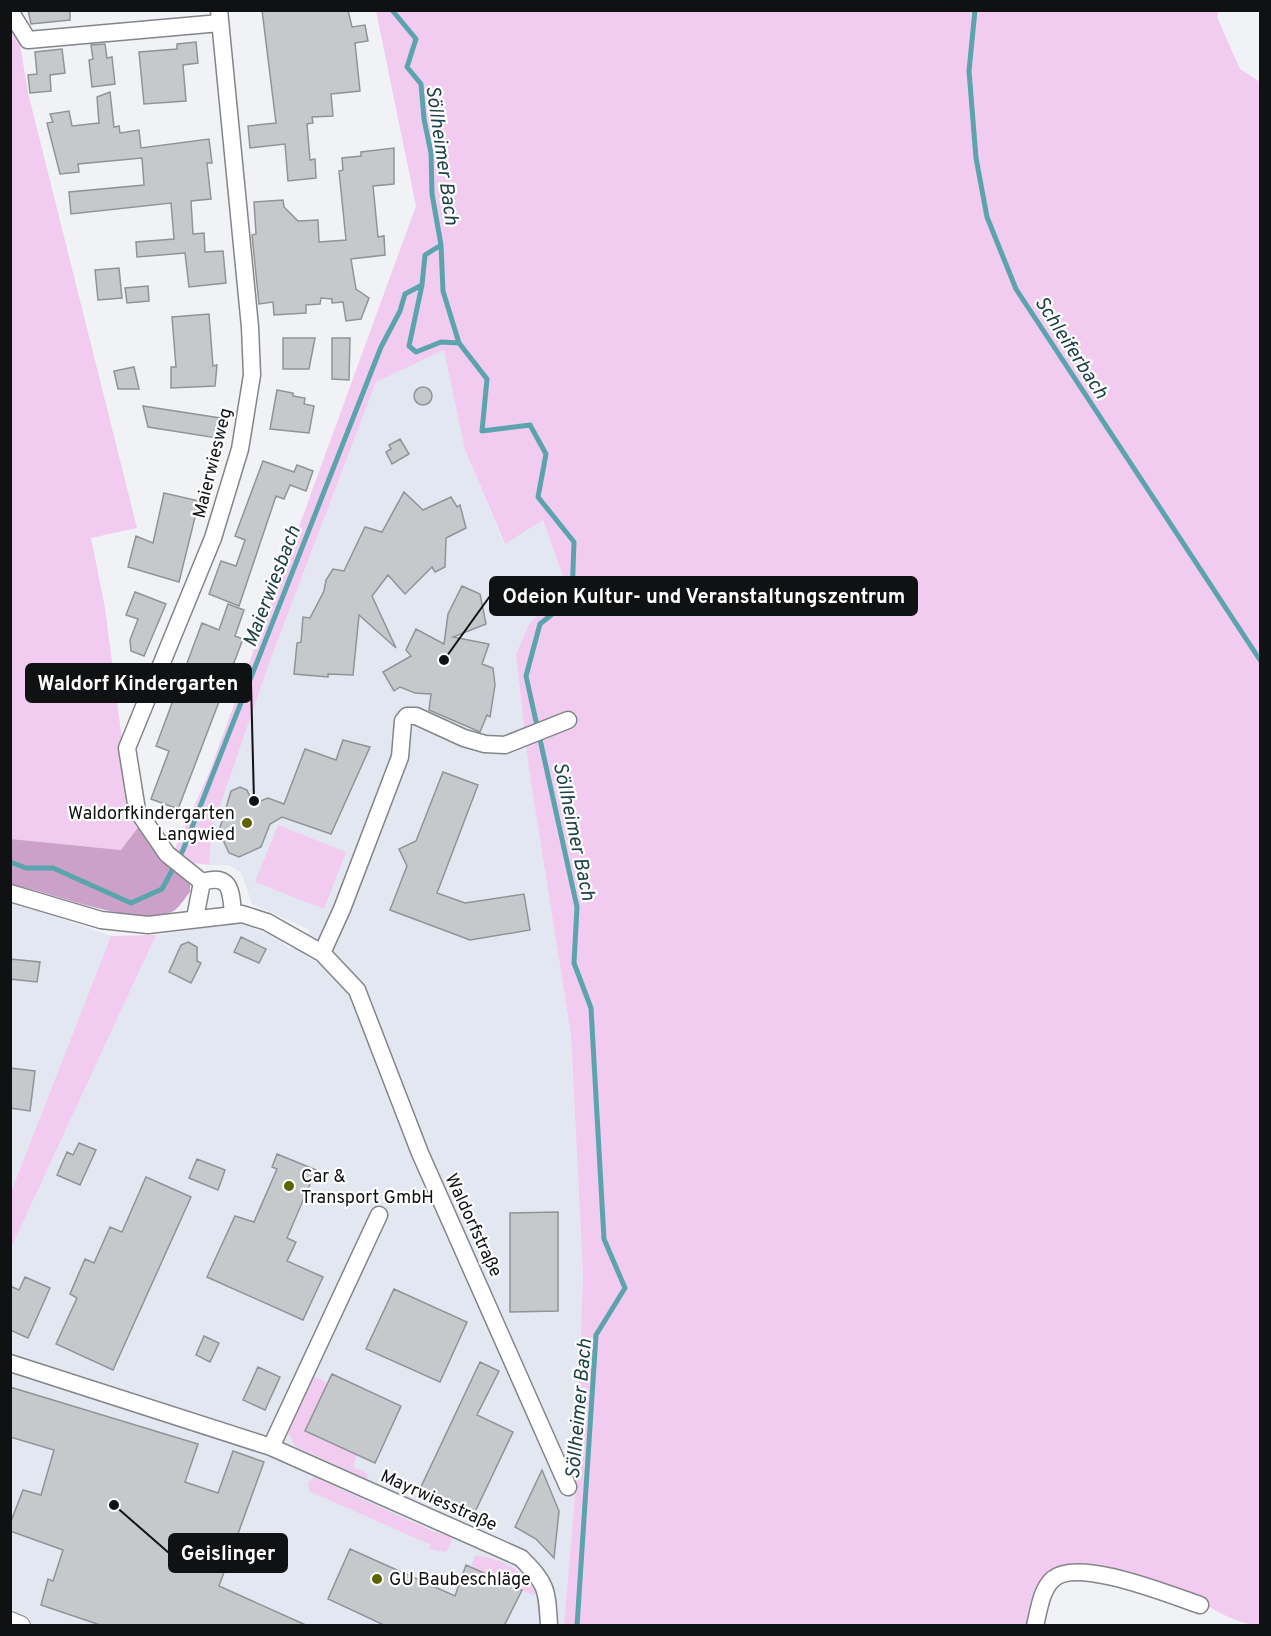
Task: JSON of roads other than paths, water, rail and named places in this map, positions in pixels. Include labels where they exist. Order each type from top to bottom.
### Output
[{"type":"street","points":[[10,11],[28,40],[220,17]]},
{"type":"street","name":"Maierwiesweg","points":[[202,882],[187,868],[167,855],[137,810],[127,748],[213,538],[240,449],[252,375],[250,327],[220,17]]},
{"type":"street","points":[[322,953],[342,909],[400,757],[403,721],[407,717],[416,716],[464,738],[485,744],[505,745],[563,722]]},
{"type":"street","points":[[195,918],[202,882],[215,878],[225,882],[231,892],[233,914]]},
{"type":"street","name":"Waldorfstraße","points":[[10,892],[101,920],[148,925],[233,914],[267,922],[322,953],[357,990],[420,1153],[492,1309],[568,1487]]},
{"type":"street","points":[[271,1447],[379,1215]]},
{"type":"street","name":"Mayrwiesstraße","points":[[10,1363],[271,1447],[521,1558],[543,1579],[548,1598],[549,1626]]},
{"type":"street","points":[[1035,1626],[1046,1587],[1056,1577],[1074,1571],[1118,1578],[1200,1605]]},
{"type":"street","points":[[10,1622],[20,1626]]},
{"type":"waterway","name":"Söllheimer Bach","points":[[392,10],[416,39],[407,67],[421,84],[424,119],[431,153],[432,194],[441,245],[443,291],[459,343],[487,379],[482,431],[530,425],[546,454],[538,497],[574,542],[572,598],[540,624],[526,676],[577,907],[574,963],[591,1008],[604,1239],[625,1288],[596,1335],[577,1626]]},
{"type":"waterway","name":"Schleiferbach","points":[[975,10],[969,71],[976,158],[987,217],[1016,289],[1260,660]]},
{"type":"waterway","name":"Söllheimer Bach","points":[[441,245],[425,255],[422,285],[409,346],[416,352],[441,342],[459,343]]},
{"type":"waterway","name":"Maierwiesbach","points":[[10,862],[26,868],[53,868],[131,903],[162,889],[183,850],[381,347],[400,311],[405,294],[422,285]]},
{"type":"place","name":"Odeion Kultur- und Veranstaltungszentrum","points":[[444,660]]},
{"type":"place","name":"Waldorf Kindergarten","points":[[254,801]]},
{"type":"place","name":"Waldorfkindergarten Langwied","points":[[247,823]]},
{"type":"place","name":"Car & Transport GmbH","points":[[289,1186]]},
{"type":"place","name":"Geislinger","points":[[114,1505]]},
{"type":"place","name":"GU Baubeschläge","points":[[377,1579]]}]
